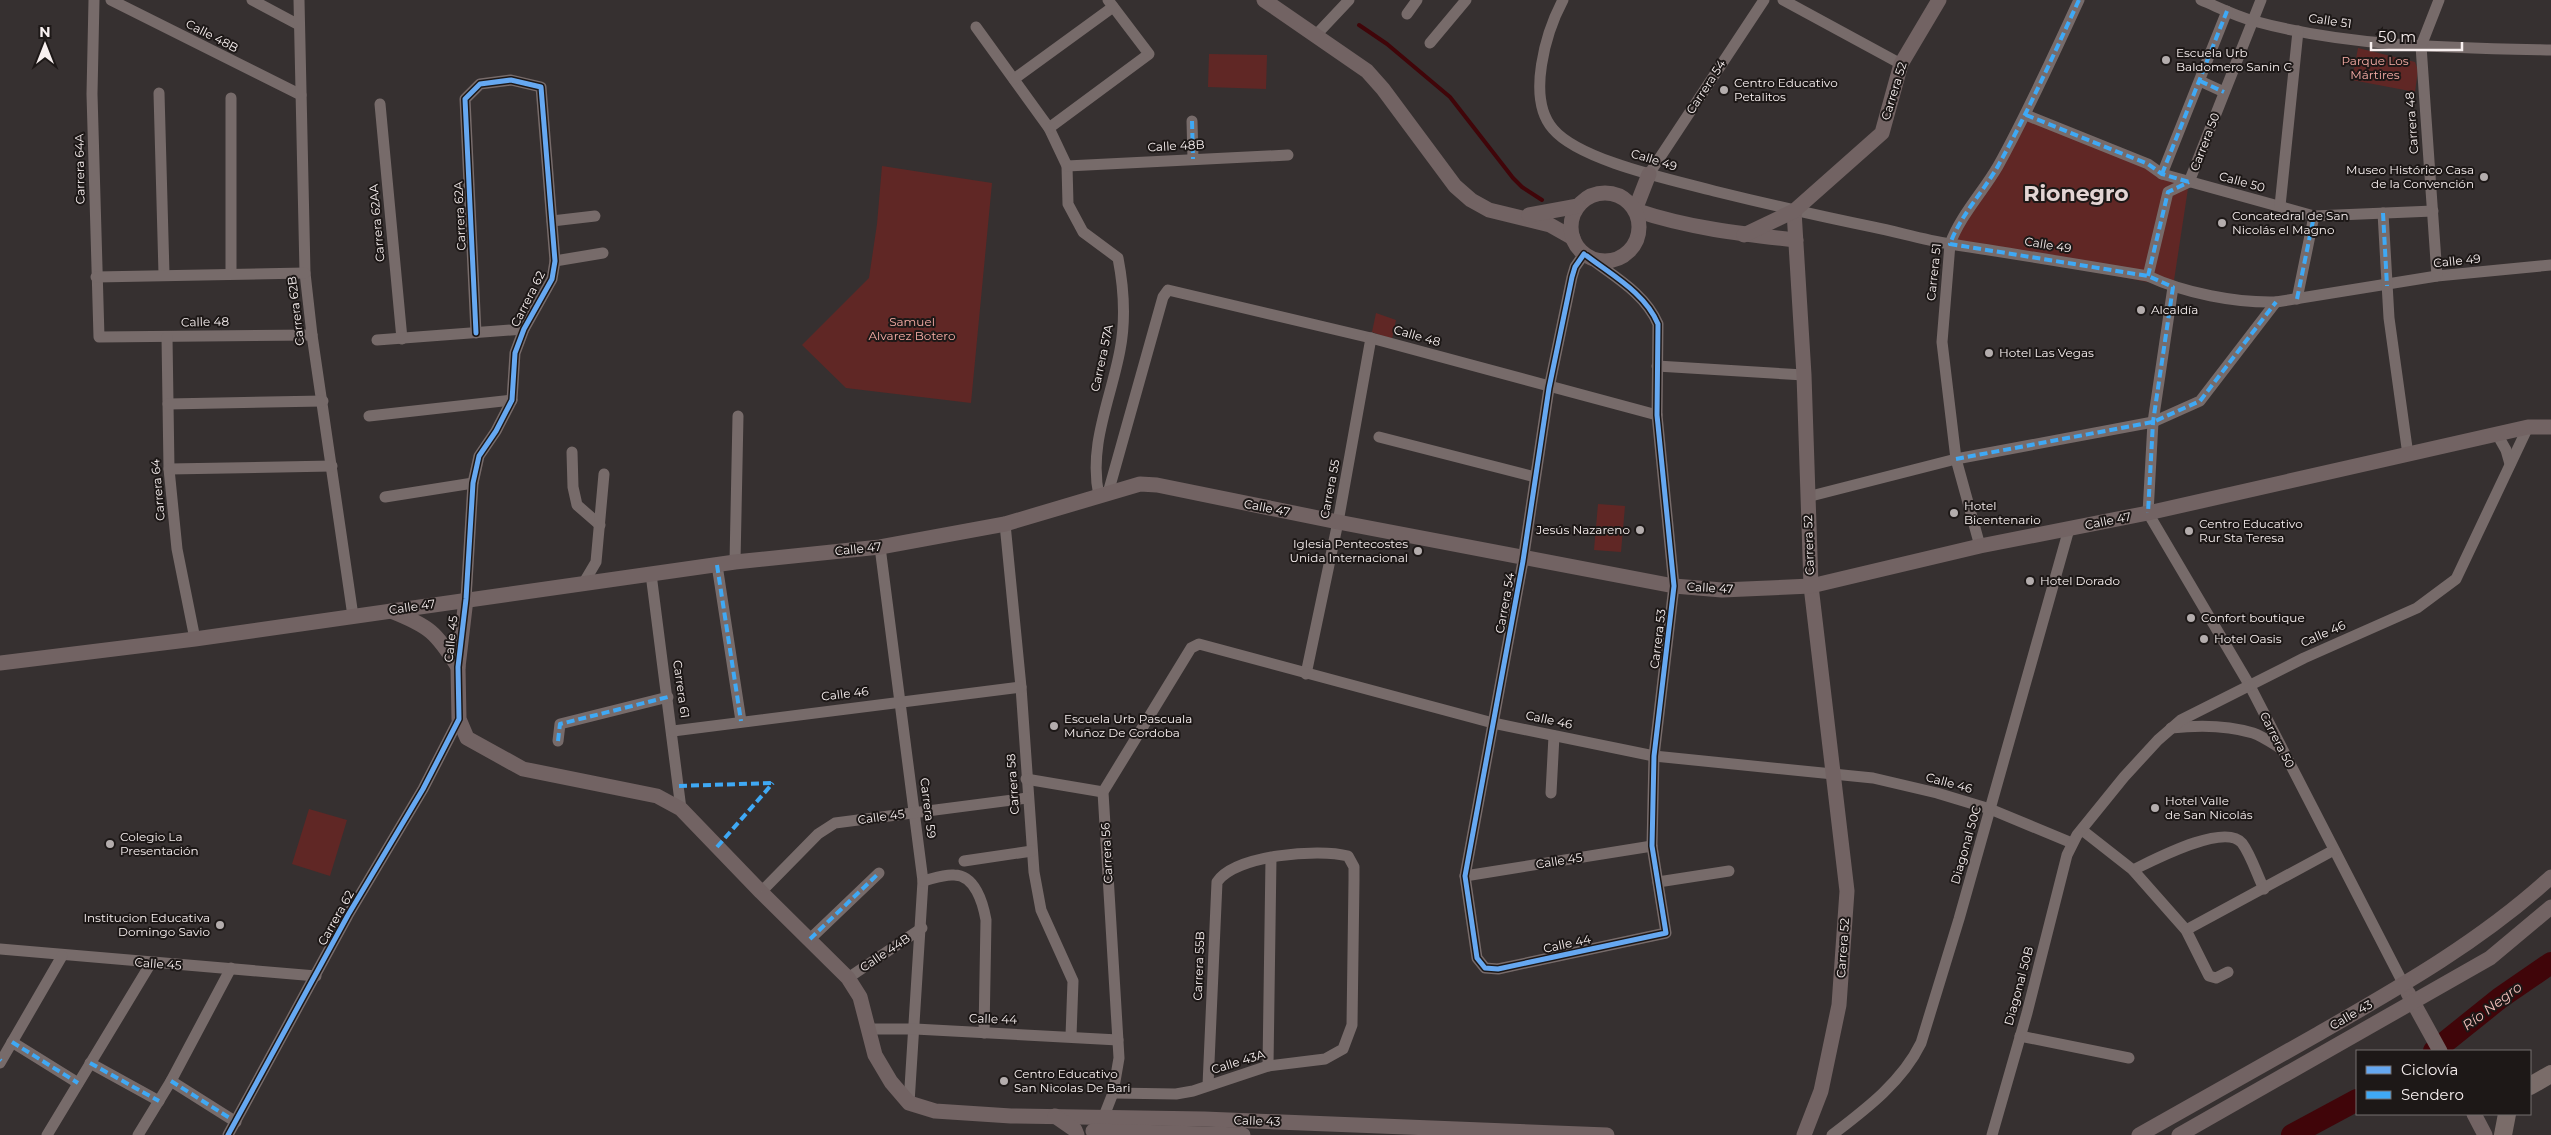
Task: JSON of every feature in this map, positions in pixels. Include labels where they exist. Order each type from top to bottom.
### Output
[{"type":"main road","points":[[2531,1085],[2551,1074]]},
{"type":"main road","points":[[2503,1135],[2507,1115]]},
{"type":"street","name":"Carrera 64A","points":[[94,0],[92,94],[98,337]]},
{"type":"street","name":"Calle 48B","points":[[111,0],[301,95]]},
{"type":"street","points":[[252,0],[299,24]]},
{"type":"street","name":"Carrera 62B","points":[[299,0],[305,273],[312,335],[354,616]]},
{"type":"street","points":[[1264,0],[1353,60],[1376,81],[1455,186],[1466,196],[1489,210],[1520,216],[1550,225],[1573,238],[1585,255],[1604,261],[1614,260],[1630,251],[1639,235],[1638,218],[1635,210],[1624,198],[1608,193],[1599,193],[1591,196],[1578,206],[1555,212],[1520,216]]},
{"type":"street","points":[[1316,35],[1349,0]]},
{"type":"street","points":[[1407,14],[1417,0]]},
{"type":"street","points":[[1430,43],[1466,0]]},
{"type":"street","name":"Calle 49","points":[[1563,0],[1545,43],[1541,68],[1544,117],[1553,130],[1568,143],[1583,151],[1649,174],[1794,211],[1950,244],[2148,276],[2173,287],[2249,301],[2276,302],[2387,286],[2437,276],[2551,265]]},
{"type":"street","name":"Carrera 54","points":[[1635,210],[1649,174],[1764,0]]},
{"type":"street","points":[[1783,0],[1901,64]]},
{"type":"street","name":"Carrera 52","points":[[1804,1135],[1821,1091],[1839,1005],[1847,891],[1811,586],[1804,375],[1794,211],[1882,133],[1901,64],[1939,0]]},
{"type":"street","name":"Carrera 51","points":[[1980,546],[1956,459],[1942,342],[1950,244],[1954,231],[1984,190],[2026,115],[2079,0]]},
{"type":"street","name":"Calle 51","points":[[2201,0],[2253,21],[2298,31],[2421,46],[2551,50]]},
{"type":"street","name":"Carrera 50","points":[[2148,276],[2168,192],[2189,182],[2261,0]]},
{"type":"street","name":"Carrera 48","points":[[2437,276],[2421,46],[2439,0]]},
{"type":"street","points":[[976,27],[1049,128],[1149,54],[1111,3],[1014,79]]},
{"type":"street","points":[[2162,174],[2227,11]]},
{"type":"street","points":[[2280,206],[2298,31]]},
{"type":"street","name":"Carrera 62","points":[[465,99],[480,84],[511,80],[541,88],[555,261],[552,280],[524,329],[515,353],[512,400],[496,431],[479,456],[473,483],[466,599]]},
{"type":"street","points":[[2200,81],[2224,92]]},
{"type":"street","points":[[159,93],[164,274]]},
{"type":"street","points":[[231,98],[231,273]]},
{"type":"street","name":"Carrera 62A","points":[[465,99],[476,333]]},
{"type":"street","name":"Carrera 62AA","points":[[380,104],[402,339]]},
{"type":"street","name":"Calle 50","points":[[2026,115],[2148,164],[2162,174],[2314,216],[2433,211]]},
{"type":"street","points":[[1192,122],[1193,159]]},
{"type":"street","name":"Carrera 57A","points":[[1049,128],[1067,166],[1068,204],[1083,232],[1118,258],[1125,308],[1120,349],[1096,447],[1096,472],[1106,490]]},
{"type":"street","name":"Calle 48B","points":[[1067,166],[1288,156]]},
{"type":"street","name":"Carrera 54","points":[[1624,198],[1649,174]]},
{"type":"street","points":[[1573,238],[1571,222],[1578,206]]},
{"type":"street","points":[[1635,210],[1675,223],[1744,235],[1796,240]]},
{"type":"street","points":[[1744,235],[1794,211]]},
{"type":"street","points":[[2382,213],[2387,286],[2408,455]]},
{"type":"street","points":[[552,221],[595,216]]},
{"type":"street","points":[[2298,299],[2314,216]]},
{"type":"street","points":[[1639,235],[1654,228],[1675,223]]},
{"type":"street","points":[[555,261],[603,253]]},
{"type":"street","name":"Carrera 54","points":[[1477,958],[1465,876],[1524,557],[1549,388],[1572,277],[1575,267],[1585,255]]},
{"type":"street","name":"Carrera 53","points":[[1585,255],[1636,292],[1653,312],[1658,324],[1656,416],[1674,586],[1654,756],[1652,846],[1666,934]]},
{"type":"street","points":[[96,277],[164,274],[305,273]]},
{"type":"street","points":[[2148,513],[2153,422],[2173,287]]},
{"type":"street","name":"Calle 48","points":[[1106,490],[1162,297],[1168,290],[1370,338],[1656,416]]},
{"type":"street","points":[[1807,497],[1956,459],[2153,422],[2200,402],[2276,302]]},
{"type":"street","points":[[377,340],[524,329]]},
{"type":"street","name":"Calle 48","points":[[98,337],[312,335]]},
{"type":"street","name":"Carrera 64","points":[[167,336],[169,469],[177,549],[194,639]]},
{"type":"street","name":"Carrera 55","points":[[1306,674],[1338,522],[1370,338]]},
{"type":"street","points":[[1657,366],[1804,375]]},
{"type":"street","points":[[369,416],[512,400]]},
{"type":"street","points":[[168,404],[323,401]]},
{"type":"street","points":[[736,562],[738,416]]},
{"type":"street","name":"Calle 47","points":[[2528,427],[2551,416]]},
{"type":"street","name":"Calle 47","points":[[0,663],[194,639],[736,562],[880,547],[1005,524],[1106,490],[1151,484],[1338,522],[1674,586],[1722,590],[1811,586],[1980,546],[2148,513],[2528,427],[2551,427]]},
{"type":"street","name":"Calle 46","points":[[1103,792],[1191,648],[1199,644],[1225,649],[1306,674],[1493,723],[1654,756],[1873,778],[1910,786],[1990,809],[2072,843],[2124,777],[2181,720],[2304,658],[2417,608],[2456,578],[2528,427]]},
{"type":"street","points":[[2497,434],[2506,450],[2510,464]]},
{"type":"street","points":[[1379,437],[1535,477]]},
{"type":"street","points":[[572,452],[573,488],[578,505],[600,524]]},
{"type":"street","points":[[169,469],[332,466]]},
{"type":"street","points":[[1096,472],[1102,479],[1106,490]]},
{"type":"street","points":[[583,584],[596,562],[604,474]]},
{"type":"street","points":[[385,497],[473,483]]},
{"type":"street","name":"Carrera 50","points":[[2148,513],[2250,686],[2437,1046]]},
{"type":"street","name":"Carrera 58","points":[[1005,524],[1021,687],[1032,851],[1041,910],[1073,981],[1071,1036]]},
{"type":"street","name":"Diagonal 50C","points":[[1832,1135],[1882,1095],[1913,1060],[1921,1042],[1990,809],[2069,529]]},
{"type":"street","name":"Carrera 59","points":[[880,547],[923,881],[922,928],[909,1103]]},
{"type":"street","points":[[596,562],[603,581]]},
{"type":"street","points":[[717,565],[741,721]]},
{"type":"street","name":"Carrera 61","points":[[651,574],[673,731],[681,809]]},
{"type":"street","name":"Calle 45","points":[[466,599],[458,667],[459,719],[467,738]]},
{"type":"street","points":[[389,611],[420,623],[434,633],[440,638],[458,667]]},
{"type":"street","name":"Calle 46","points":[[673,731],[1021,687]]},
{"type":"street","points":[[558,741],[560,724],[668,697]]},
{"type":"street","name":"Calle 45","points":[[450,738],[459,719]]},
{"type":"street","points":[[2170,729],[2194,726],[2238,730],[2254,733],[2281,748]]},
{"type":"street","points":[[1551,793],[1554,736]]},
{"type":"street","points":[[450,738],[467,738],[523,769],[657,796],[681,809],[848,978],[860,997],[875,1055],[894,1087],[909,1103]]},
{"type":"street","name":"Carrera 62","points":[[228,1135],[348,915],[450,738]]},
{"type":"street","points":[[1026,779],[1103,792]]},
{"type":"street","name":"Carrera 56","points":[[1103,792],[1119,1058],[1113,1092],[1104,1116]]},
{"type":"street","name":"Calle 45","points":[[761,892],[824,828],[835,823],[1028,798]]},
{"type":"street","points":[[2082,830],[2133,870],[2186,930],[2209,976],[2216,978],[2228,972]]},
{"type":"street","points":[[2133,870],[2188,844],[2230,836],[2241,842],[2264,888]]},
{"type":"street","name":"Diagonal 50B","points":[[1992,1135],[2020,1036],[2067,854],[2072,843]]},
{"type":"street","name":"Calle 45","points":[[1465,876],[1652,846]]},
{"type":"street","points":[[2186,930],[2334,850]]},
{"type":"street","points":[[964,861],[1032,851]]},
{"type":"street","name":"Carrera 55B","points":[[1208,1085],[1217,882],[1229,868],[1288,854],[1338,853],[1348,856],[1354,867],[1352,1025]]},
{"type":"street","points":[[1268,1066],[1271,858]]},
{"type":"street","points":[[1658,882],[1729,871]]},
{"type":"street","points":[[810,939],[879,873]]},
{"type":"street","points":[[923,881],[954,875],[963,877],[974,886],[984,906],[986,920],[984,1033]]},
{"type":"street","name":"Calle 43","points":[[2139,1135],[2404,985],[2509,914],[2551,877]]},
{"type":"street","name":"Calle 43","points":[[2179,1135],[2490,958],[2551,907]]},
{"type":"street","name":"Calle 44B","points":[[848,978],[922,928]]},
{"type":"street","name":"Calle 44","points":[[1477,958],[1485,968],[1498,969],[1666,934]]},
{"type":"street","name":"Calle 45","points":[[0,949],[62,956],[316,976]]},
{"type":"street","points":[[0,1062],[62,956]]},
{"type":"street","points":[[47,1135],[150,963]]},
{"type":"street","points":[[138,1135],[171,1081],[231,968]]},
{"type":"street","name":"Calle 43A","points":[[1113,1092],[1176,1094],[1193,1091],[1268,1066],[1325,1059],[1334,1056],[1343,1049],[1352,1025]]},
{"type":"street","name":"Calle 44","points":[[867,1029],[915,1029],[1118,1040]]},
{"type":"street","points":[[2020,1036],[2129,1058]]},
{"type":"street","points":[[12,1042],[78,1083]]},
{"type":"street","points":[[90,1063],[159,1101]]},
{"type":"street","points":[[171,1081],[236,1122]]},
{"type":"street","name":"Calle 43","points":[[909,1103],[935,1111],[964,1114],[1104,1116],[1607,1135]]},
{"type":"street","points":[[2475,1115],[2485,1135]]},
{"type":"street","points":[[1055,1116],[1075,1130],[1077,1135]]},
{"type":"street","points":[[1100,1133],[1104,1116]]},
{"type":"street","name":"Calle 43","points":[[1100,1133],[1243,1135]]},
{"type":"green space","name":"Parque Los Mártires","points":[[2358,48],[2415,62],[2418,70],[2415,92],[2352,80]]},
{"type":"green space","points":[[1209,54],[1267,55],[1266,89],[1208,87]]},
{"type":"green space","points":[[2026,115],[2189,182],[2173,287],[1950,244]]},
{"type":"green space","name":"Samuel Alvarez Botero","points":[[882,166],[992,183],[971,403],[846,388],[802,345],[869,278],[877,224]]},
{"type":"green space","points":[[1376,313],[1396,320],[1392,339],[1372,332]]},
{"type":"green space","points":[[1598,504],[1625,506],[1621,552],[1594,550]]},
{"type":"green space","points":[[309,809],[347,820],[330,876],[292,864]]},
{"type":"waterway","points":[[1359,25],[1387,44],[1450,97],[1513,178],[1522,187],[1542,200]]},
{"type":"waterway","name":"Río Negro","points":[[2435,1050],[2500,998],[2551,963]]},
{"type":"waterway","name":"Río Negro","points":[[2292,1135],[2356,1101]]},
{"type":"marked path","points":[[2079,0],[2009,146],[1992,176],[1972,204],[1950,244],[2148,276],[2173,287],[2153,422],[2148,513]]},
{"type":"marked path","points":[[2162,174],[2227,11]]},
{"type":"marked path","points":[[2200,81],[2224,92]]},
{"type":"marked path","points":[[2026,115],[2148,164],[2162,174],[2189,182]]},
{"type":"marked path","points":[[1192,121],[1193,159]]},
{"type":"marked path","points":[[2148,276],[2168,192],[2189,182]]},
{"type":"marked path","points":[[2383,213],[2387,286]]},
{"type":"marked path","points":[[2297,299],[2314,216]]},
{"type":"marked path","points":[[1956,459],[2153,422],[2200,401],[2276,302]]},
{"type":"marked path","points":[[717,565],[741,721]]},
{"type":"marked path","points":[[558,741],[560,724],[668,697]]},
{"type":"marked path","points":[[679,786],[773,783]]},
{"type":"marked path","points":[[717,847],[773,783]]},
{"type":"marked path","points":[[810,939],[879,873]]},
{"type":"marked path","points":[[12,1042],[78,1083]]},
{"type":"marked path","points":[[90,1063],[159,1101]]},
{"type":"marked path","points":[[171,1081],[236,1122]]},
{"type":"cycle path","points":[[228,1135],[348,915],[423,789],[459,719],[458,667],[466,599],[473,483],[479,456],[496,431],[512,400],[515,353],[524,329],[552,279],[555,261],[541,87],[511,80],[480,84],[465,99],[476,333]]},
{"type":"cycle path","points":[[1584,254],[1575,267],[1572,277],[1549,388],[1523,561],[1465,876],[1477,958],[1485,968],[1498,969],[1666,933],[1652,846],[1654,756],[1674,586],[1657,415],[1658,324],[1637,294],[1587,256]]},
{"type":"place","name":"Escuela Urb Baldomero Sanin C","points":[[2166,60]]},
{"type":"place","name":"Centro Educativo Petalitos","points":[[1724,90]]},
{"type":"place","name":"Museo Histórico Casa de la Convención","points":[[2484,177]]},
{"type":"place","name":"Concatedral de San Nicolás el Magno","points":[[2222,223]]},
{"type":"place","name":"Alcaldía","points":[[2141,310]]},
{"type":"place","name":"Hotel Las Vegas","points":[[1989,353]]},
{"type":"place","name":"Hotel Bicentenario","points":[[1954,513]]},
{"type":"place","name":"Jesús Nazareno","points":[[1640,530]]},
{"type":"place","name":"Centro Educativo Rur Sta Teresa","points":[[2189,531]]},
{"type":"place","name":"Iglesia Pentecostes Unida Internacional","points":[[1418,551]]},
{"type":"place","name":"Hotel Dorado","points":[[2030,581]]},
{"type":"place","name":"Confort boutique","points":[[2191,618]]},
{"type":"place","name":"Hotel Oasis","points":[[2204,639]]},
{"type":"place","name":"Escuela Urb Pascuala Muñoz De Cordoba","points":[[1054,726]]},
{"type":"place","name":"Hotel Valle de San Nicolás","points":[[2155,808]]},
{"type":"place","name":"Colegio La Presentación","points":[[110,844]]},
{"type":"place","name":"Institucion Educativa Domingo Savio","points":[[220,925]]},
{"type":"place","name":"Centro Educativo San Nicolas De Bari","points":[[1004,1081]]},
{"type":"district","name":"Rionegro","points":[[2076,193]]}]
